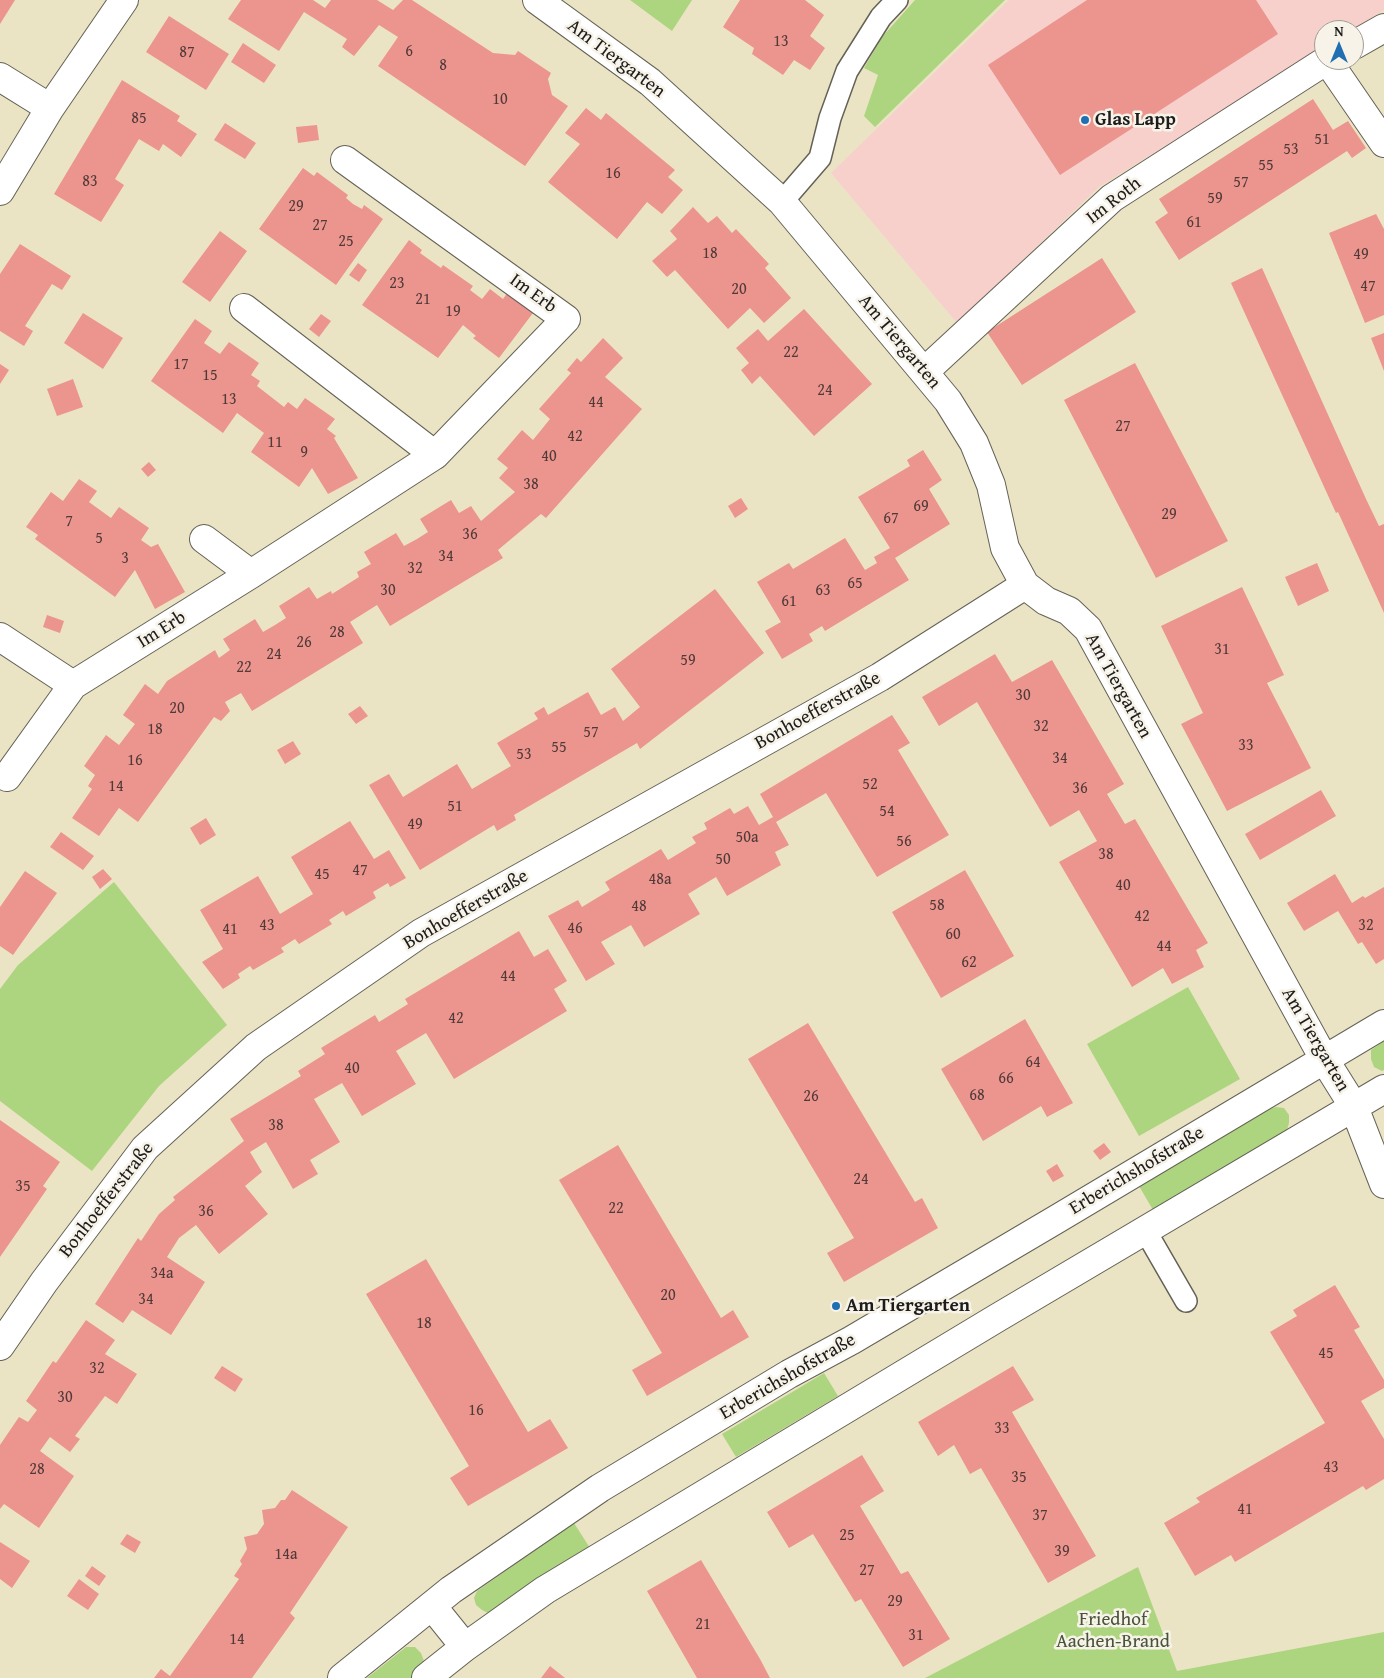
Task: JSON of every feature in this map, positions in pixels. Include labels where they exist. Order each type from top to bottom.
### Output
[{"type":"street","points":[[0,191],[50,108],[124,0]]},
{"type":"street","name":"Am Tiergarten","points":[[537,0],[650,82],[782,202],[948,400],[974,443],[991,485],[1004,548],[1025,586],[1046,601],[1069,611],[1088,629],[1324,1059],[1354,1107]]},
{"type":"street","points":[[1364,39],[1384,28]]},
{"type":"street","name":"Im Roth","points":[[924,372],[1112,198],[1314,68]]},
{"type":"street","name":"Im Roth","points":[[1334,70],[1384,143]]},
{"type":"street","points":[[0,77],[50,108]]},
{"type":"street","name":"Im Erb","points":[[6,777],[73,685],[251,574],[436,455],[566,319],[345,160]]},
{"type":"street","points":[[244,308],[436,455]]},
{"type":"street","points":[[204,539],[251,574]]},
{"type":"street","name":"Bonhoefferstraße","points":[[0,1346],[44,1282],[145,1148],[256,1047],[421,933],[880,677],[1025,586]]},
{"type":"street","points":[[0,637],[73,685]]},
{"type":"street","name":"Erberichshofstraße","points":[[342,1678],[452,1590],[600,1488],[789,1374],[852,1340],[1384,1024]]},
{"type":"street","points":[[426,1678],[465,1647],[545,1590],[1145,1230],[1384,1090]]},
{"type":"street","points":[[1354,1107],[1384,1184]]},
{"type":"street","points":[[432,1606],[465,1647]]},
{"type":"lane","points":[[782,202],[820,158],[830,118],[847,71],[881,17],[897,0]]},
{"type":"lane","points":[[1145,1230],[1186,1301]]},
{"type":"shaded area","points":[[1009,0],[1384,0],[1384,10],[1364,22],[1364,20],[1314,20],[1314,53],[1099,187],[957,323],[831,173]]},
{"type":"green space","points":[[630,0],[692,0],[672,31]]},
{"type":"green space","points":[[915,0],[1005,0],[875,127],[864,116],[878,75],[864,68],[883,36]]},
{"type":"green space","points":[[114,882],[227,1025],[159,1086],[92,1171],[0,1101],[0,989],[18,965]]},
{"type":"green space","points":[[1188,987],[1240,1079],[1139,1136],[1087,1044]]},
{"type":"green space","points":[[1384,1041],[1384,1070],[1382,1071],[1374,1067],[1371,1059],[1371,1050]]},
{"type":"green space","points":[[1276,1107],[1284,1108],[1289,1115],[1287,1130],[1153,1210],[1139,1186],[1266,1110]]},
{"type":"green space","points":[[824,1373],[838,1396],[736,1457],[722,1434]]},
{"type":"green space","points":[[574,1523],[590,1548],[495,1612],[488,1613],[476,1605],[474,1598],[477,1591]]},
{"type":"green space","name":"Friedhof Aachen-Brand","points":[[1138,1567],[1177,1671],[1384,1632],[1384,1678],[925,1678]]},
{"type":"green space","points":[[406,1647],[415,1647],[421,1653],[424,1661],[420,1671],[411,1678],[367,1678]]},
{"type":"building","points":[[0,0],[15,0],[0,24]]},
{"type":"building","points":[[241,0],[313,0],[325,8],[331,0],[377,0],[393,10],[403,0],[412,0],[493,53],[515,55],[518,51],[551,73],[548,79],[552,95],[568,106],[525,166],[378,66],[398,37],[379,25],[354,56],[342,47],[347,39],[304,12],[279,51],[228,19]]},
{"type":"building","points":[[740,0],[805,0],[824,15],[810,36],[825,48],[810,70],[794,60],[783,75],[752,54],[754,48],[723,27]]},
{"type":"building","name":"Glas Lapp","points":[[1087,0],[1256,0],[1278,34],[1060,175],[988,65]]},
{"type":"building","points":[[169,16],[229,54],[206,90],[146,52]]},
{"type":"building","points":[[243,43],[276,65],[264,83],[231,62]]},
{"type":"building","points":[[122,80],[180,116],[177,121],[197,134],[181,157],[163,144],[159,151],[139,139],[115,179],[124,185],[101,222],[54,194]]},
{"type":"building","points":[[1313,99],[1333,130],[1348,121],[1366,148],[1352,158],[1347,151],[1179,260],[1155,222],[1168,213],[1159,199]]},
{"type":"building","points":[[586,108],[601,120],[606,113],[675,170],[668,177],[683,190],[662,214],[647,202],[617,239],[548,182],[580,144],[565,133]]},
{"type":"building","points":[[225,123],[256,143],[245,159],[214,140]]},
{"type":"building","points":[[317,125],[319,140],[298,143],[296,127]]},
{"type":"building","points":[[303,168],[314,176],[317,172],[348,195],[346,198],[353,204],[362,209],[364,205],[383,219],[336,285],[259,229]]},
{"type":"building","points":[[693,207],[708,223],[717,216],[732,233],[736,229],[769,264],[765,268],[791,298],[764,323],[750,308],[728,329],[675,270],[667,277],[652,261],[677,239],[670,231]]},
{"type":"building","points":[[1376,214],[1384,229],[1384,315],[1365,323],[1329,233]]},
{"type":"building","points":[[220,231],[247,251],[210,302],[182,282]]},
{"type":"building","points":[[409,240],[422,250],[420,253],[441,268],[443,265],[473,286],[470,290],[482,299],[490,289],[503,299],[513,285],[539,305],[499,358],[473,338],[476,336],[463,325],[438,358],[362,305]]},
{"type":"building","points":[[20,244],[71,276],[62,290],[52,284],[25,326],[33,331],[24,346],[0,331],[0,274]]},
{"type":"building","points":[[1102,258],[1136,312],[1022,385],[987,332]]},
{"type":"building","points":[[358,263],[367,270],[359,282],[349,275]]},
{"type":"building","points":[[1262,268],[1366,499],[1379,526],[1384,524],[1384,613],[1231,283]]},
{"type":"building","points":[[804,309],[872,384],[814,436],[760,376],[752,384],[741,370],[749,363],[736,348],[758,329],[768,341]]},
{"type":"building","points":[[83,313],[123,338],[103,369],[64,343]]},
{"type":"building","points":[[321,314],[331,321],[319,337],[309,329]]},
{"type":"building","points":[[195,319],[212,331],[204,343],[220,354],[229,342],[259,363],[251,375],[260,381],[257,386],[284,407],[288,402],[297,409],[305,398],[335,419],[327,429],[336,436],[334,438],[358,478],[328,494],[312,468],[299,487],[251,452],[264,433],[237,413],[223,433],[151,381]]},
{"type":"building","points":[[1384,333],[1384,371],[1371,338]]},
{"type":"building","points":[[603,338],[623,358],[605,377],[642,409],[546,518],[541,514],[498,550],[503,558],[390,626],[377,605],[350,622],[363,643],[252,711],[241,693],[225,702],[230,711],[221,721],[214,717],[138,822],[119,808],[99,836],[72,818],[92,789],[88,786],[95,775],[84,766],[106,735],[119,745],[135,724],[123,715],[145,684],[158,694],[167,681],[215,650],[219,658],[230,650],[223,639],[255,619],[263,632],[275,625],[286,618],[279,606],[309,587],[317,599],[331,591],[332,594],[359,577],[357,572],[371,564],[364,552],[396,533],[404,546],[417,539],[428,532],[420,519],[451,500],[459,513],[471,506],[481,521],[515,492],[499,478],[508,468],[497,459],[522,430],[533,440],[550,419],[539,409],[571,373],[567,370],[577,358],[581,362]]},
{"type":"building","points":[[1135,363],[1228,541],[1156,578],[1064,400]]},
{"type":"building","points":[[0,364],[9,370],[0,384]]},
{"type":"building","points":[[73,379],[83,407],[57,416],[47,389]]},
{"type":"building","points":[[923,450],[942,480],[929,489],[950,524],[895,558],[909,580],[825,631],[822,626],[809,634],[813,641],[782,659],[765,631],[781,622],[757,582],[789,563],[793,569],[845,538],[865,570],[877,563],[874,557],[890,548],[858,497],[910,466],[907,460]]},
{"type":"building","points":[[149,462],[156,470],[148,477],[141,469]]},
{"type":"building","points":[[79,479],[97,491],[89,502],[111,518],[119,507],[149,528],[141,540],[151,547],[158,544],[185,592],[155,609],[135,570],[115,597],[35,539],[38,535],[26,527],[51,492],[63,501]]},
{"type":"building","points":[[741,498],[748,509],[735,518],[728,506]]},
{"type":"building","points":[[1317,563],[1329,591],[1298,606],[1285,577]]},
{"type":"building","points":[[1242,587],[1284,675],[1267,683],[1311,768],[1227,811],[1181,724],[1203,713],[1161,626]]},
{"type":"building","points":[[715,589],[764,653],[640,749],[637,743],[514,815],[516,820],[497,831],[494,825],[420,870],[369,785],[389,774],[403,797],[457,764],[472,789],[511,766],[497,743],[538,719],[534,713],[544,707],[548,715],[588,692],[601,715],[615,707],[623,721],[640,707],[611,669]]},
{"type":"building","points":[[47,615],[64,621],[60,633],[43,627]]},
{"type":"building","points":[[995,654],[1012,682],[1052,660],[1124,784],[1107,794],[1125,824],[1135,819],[1208,943],[1196,950],[1204,967],[1172,984],[1163,968],[1132,987],[1059,862],[1097,841],[1079,810],[1050,827],[977,702],[939,726],[922,697]]},
{"type":"building","points":[[360,706],[368,716],[356,724],[348,714]]},
{"type":"building","points":[[892,715],[910,743],[898,750],[949,835],[877,877],[826,793],[776,822],[789,845],[775,852],[781,865],[727,896],[716,877],[688,894],[700,914],[644,947],[631,925],[601,942],[615,964],[586,981],[548,916],[578,900],[582,907],[610,890],[605,882],[661,849],[668,860],[696,843],[692,837],[707,829],[704,823],[730,808],[734,814],[748,806],[759,825],[773,817],[760,794]]},
{"type":"building","points":[[293,741],[301,754],[285,764],[277,750]]},
{"type":"building","points":[[1321,790],[1336,816],[1260,860],[1245,834]]},
{"type":"building","points":[[206,818],[216,835],[200,845],[190,828]]},
{"type":"building","points":[[350,821],[374,859],[389,850],[406,878],[390,887],[388,883],[373,892],[376,898],[346,916],[343,911],[329,920],[332,924],[299,944],[295,939],[281,948],[284,952],[253,970],[250,966],[238,974],[240,978],[223,989],[202,962],[223,949],[200,910],[258,876],[280,914],[313,894],[291,857]]},
{"type":"building","points":[[61,832],[94,856],[83,870],[50,847]]},
{"type":"building","points":[[103,869],[112,879],[100,889],[92,877]]},
{"type":"building","points":[[965,870],[1014,956],[941,998],[892,912]]},
{"type":"building","points":[[25,871],[57,893],[13,955],[0,946],[0,907]]},
{"type":"building","points":[[1335,874],[1352,903],[1384,887],[1384,959],[1376,964],[1362,942],[1358,944],[1338,911],[1304,931],[1287,903]]},
{"type":"building","points":[[519,931],[534,957],[548,949],[567,981],[554,989],[567,1011],[454,1079],[426,1033],[396,1051],[416,1084],[362,1116],[342,1083],[314,1099],[340,1142],[310,1160],[318,1174],[293,1189],[266,1142],[250,1152],[262,1172],[245,1186],[268,1214],[219,1254],[196,1225],[179,1238],[167,1257],[205,1282],[171,1335],[132,1310],[123,1323],[95,1304],[138,1238],[141,1241],[159,1214],[175,1200],[173,1197],[244,1141],[230,1119],[301,1076],[298,1071],[325,1054],[321,1048],[375,1015],[379,1022],[408,1004],[405,999]]},
{"type":"building","points":[[1025,1019],[1073,1103],[1047,1117],[1041,1106],[983,1141],[941,1069]]},
{"type":"building","points":[[808,1023],[915,1202],[922,1198],[938,1228],[844,1282],[827,1253],[854,1238],[748,1059]]},
{"type":"building","points":[[0,1120],[60,1162],[43,1186],[47,1189],[0,1257]]},
{"type":"building","points":[[1104,1143],[1111,1152],[1100,1160],[1093,1151]]},
{"type":"building","points":[[618,1145],[721,1318],[733,1310],[749,1337],[647,1396],[632,1370],[662,1353],[559,1180]]},
{"type":"building","points":[[1057,1164],[1064,1176],[1053,1182],[1046,1171]]},
{"type":"building","points":[[426,1259],[528,1432],[550,1419],[568,1448],[468,1506],[450,1478],[469,1466],[366,1294]]},
{"type":"building","points":[[1335,1285],[1360,1327],[1354,1330],[1384,1380],[1384,1388],[1361,1401],[1384,1439],[1384,1479],[1366,1490],[1363,1486],[1235,1562],[1231,1555],[1195,1576],[1164,1523],[1200,1502],[1196,1498],[1325,1423],[1270,1332],[1297,1316],[1293,1310]]},
{"type":"building","points":[[86,1320],[115,1340],[105,1354],[137,1374],[117,1404],[105,1396],[75,1436],[80,1439],[70,1452],[50,1437],[40,1451],[74,1476],[39,1528],[4,1504],[0,1509],[0,1445],[19,1417],[28,1422],[37,1410],[26,1401],[53,1361],[56,1363]]},
{"type":"building","points":[[222,1366],[243,1379],[235,1392],[214,1378]]},
{"type":"building","points":[[1013,1366],[1034,1400],[1012,1412],[1096,1556],[1048,1583],[981,1468],[970,1474],[954,1445],[938,1456],[918,1422]]},
{"type":"building","points":[[862,1455],[884,1491],[860,1506],[901,1574],[908,1571],[950,1639],[903,1667],[861,1599],[855,1602],[813,1534],[789,1548],[767,1512]]},
{"type":"building","points":[[292,1490],[348,1527],[290,1613],[295,1618],[252,1678],[154,1678],[161,1669],[170,1676],[239,1579],[234,1576],[242,1564],[240,1561],[247,1549],[244,1537],[257,1534],[264,1524],[262,1510],[275,1508],[281,1500],[285,1500]]},
{"type":"building","points":[[127,1534],[141,1542],[135,1553],[120,1544]]},
{"type":"building","points":[[0,1542],[30,1561],[12,1588],[0,1579]]},
{"type":"building","points":[[701,1560],[770,1678],[697,1678],[647,1591]]},
{"type":"building","points":[[92,1566],[106,1576],[99,1586],[85,1576]]},
{"type":"building","points":[[79,1579],[99,1594],[88,1610],[67,1596]]},
{"type":"building","points":[[550,1666],[565,1678],[541,1678]]},
{"type":"place","name":"Glas Lapp","points":[[1085,120]]},
{"type":"place","name":"Am Tiergarten","points":[[836,1306]]}]
